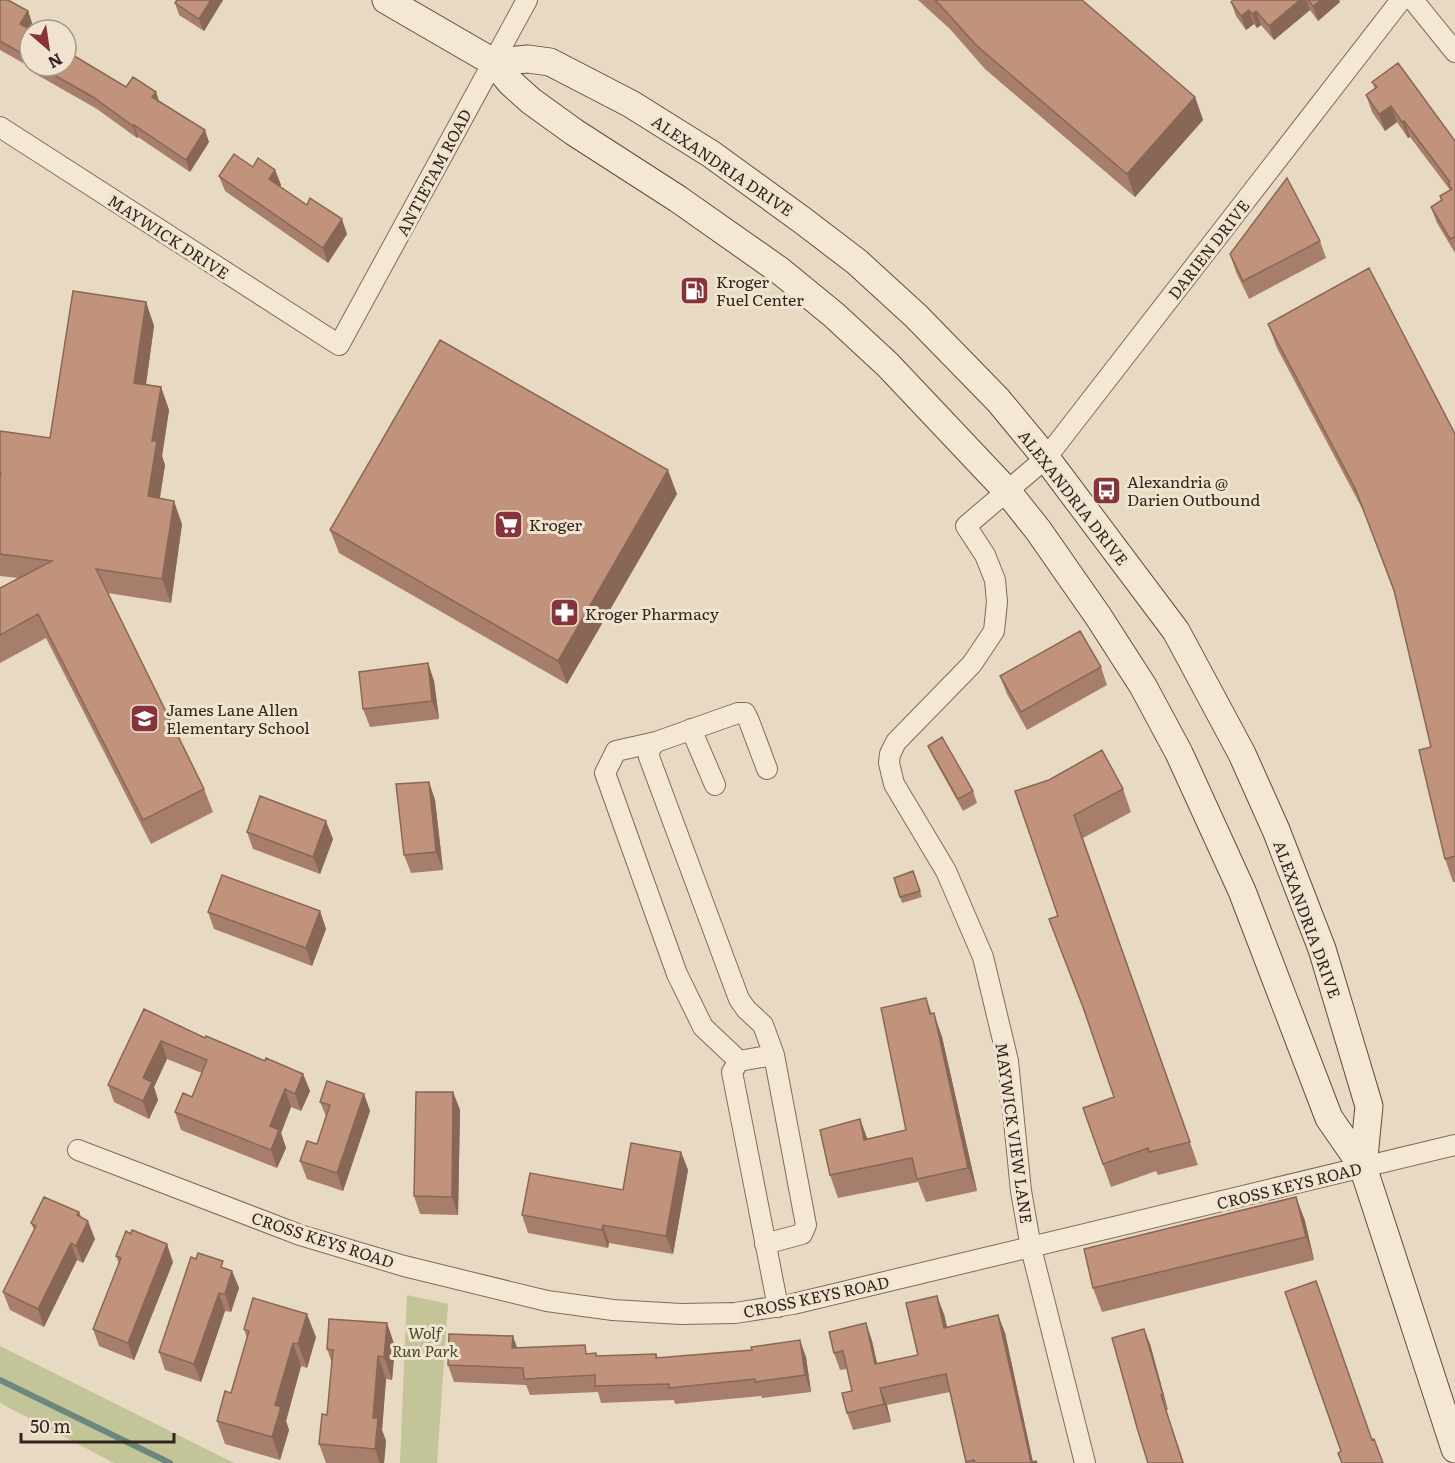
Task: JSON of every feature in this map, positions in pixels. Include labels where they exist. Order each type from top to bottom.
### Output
[{"type":"main road","name":"ALEXANDRIA DRIVE","points":[[386,0],[493,62],[531,101],[756,254],[834,315],[888,365],[1007,491],[1038,530],[1143,686],[1179,753],[1242,891],[1329,1118],[1362,1167],[1455,1449]]},
{"type":"main road","name":"ALEXANDRIA DRIVE","points":[[493,62],[528,59],[550,62],[631,104],[711,154],[857,262],[916,316],[990,392],[1046,458],[1176,631],[1251,775],[1276,830],[1322,949],[1369,1106],[1362,1167]]},
{"type":"street","name":"ANTIETAM ROAD","points":[[339,345],[527,0]]},
{"type":"street","name":"DARIEN DRIVE","points":[[1007,491],[1046,458],[1401,0]]},
{"type":"street","points":[[1413,0],[1455,52]]},
{"type":"street","name":"MAYWICK DRIVE","points":[[0,127],[339,345]]},
{"type":"street","name":"MAYWICK VIEW LANE","points":[[1007,491],[966,526],[985,555],[995,580],[997,602],[994,631],[972,664],[896,742],[890,754],[889,763],[894,784],[946,872],[983,957],[1008,1061],[1021,1191],[1031,1248],[1085,1463]]},
{"type":"street","points":[[740,1061],[703,1027],[677,974],[605,773],[616,751],[656,742],[738,712],[745,713],[767,770]]},
{"type":"street","points":[[691,729],[715,785]]},
{"type":"street","points":[[656,742],[650,748],[649,757],[680,843],[740,999],[746,1009],[763,1025],[774,1055],[806,1225],[802,1234],[765,1244]]},
{"type":"street","points":[[774,1055],[740,1061],[732,1072],[778,1306]]},
{"type":"street","name":"CROSS KEYS ROAD","points":[[78,1150],[300,1235],[404,1266],[547,1301],[613,1310],[681,1314],[735,1313],[778,1306],[1031,1248],[1455,1145]]},
{"type":"green space","name":"Wolf Run Park","points":[[407,1295],[448,1304],[437,1463],[400,1463]]},
{"type":"green space","points":[[0,1346],[234,1463],[114,1463],[0,1403]]},
{"type":"building","points":[[0,0],[8,0],[28,11],[24,18],[18,18],[18,51],[0,41]]},
{"type":"building","points":[[177,0],[211,0],[199,19],[175,3]]},
{"type":"building","points":[[935,0],[1082,0],[1195,97],[1127,174],[976,45]]},
{"type":"building","points":[[1233,0],[1300,0],[1269,26],[1256,11],[1252,14],[1249,10],[1241,16],[1231,2]]},
{"type":"building","points":[[1308,0],[1321,0],[1313,6]]},
{"type":"building","points":[[78,58],[126,87],[133,77],[156,92],[152,97],[205,130],[186,160],[93,97],[59,78],[78,78]]},
{"type":"building","points":[[1398,63],[1455,141],[1455,237],[1450,239],[1431,207],[1442,200],[1440,196],[1452,189],[1448,183],[1450,182],[1391,106],[1379,114],[1366,95],[1377,87],[1372,82]]},
{"type":"building","points":[[234,154],[253,167],[258,158],[275,170],[269,179],[307,205],[310,198],[342,219],[323,248],[219,176]]},
{"type":"building","points":[[1287,178],[1320,241],[1243,281],[1230,254]]},
{"type":"building","points":[[1369,268],[1455,434],[1455,856],[1445,859],[1419,750],[1431,747],[1394,590],[1355,488],[1268,324]]},
{"type":"building","points":[[73,291],[146,302],[134,383],[161,387],[152,441],[157,441],[148,496],[174,501],[162,579],[96,569],[204,789],[143,820],[38,614],[0,635],[0,588],[52,561],[0,554],[0,431],[50,438]]},
{"type":"building","name":"Kroger","points":[[440,340],[668,470],[558,661],[330,530]]},
{"type":"building","points":[[1080,631],[1101,667],[1021,712],[1000,676]]},
{"type":"building","points":[[428,663],[432,701],[363,709],[359,672]]},
{"type":"building","points":[[942,737],[973,791],[958,799],[928,746]]},
{"type":"building","points":[[1102,750],[1123,789],[1074,815],[1190,1142],[1149,1152],[1148,1148],[1103,1164],[1083,1108],[1114,1097],[1049,919],[1058,916],[1015,791],[1049,780]]},
{"type":"building","points":[[429,782],[436,852],[404,855],[396,784]]},
{"type":"building","points":[[260,796],[326,821],[313,857],[247,832]]},
{"type":"building","points":[[913,871],[920,891],[900,897],[894,878]]},
{"type":"building","points":[[222,875],[320,911],[306,948],[208,912]]},
{"type":"building","points":[[926,998],[930,1014],[934,1013],[968,1168],[917,1179],[912,1158],[830,1175],[820,1130],[860,1119],[864,1140],[906,1130],[881,1008]]},
{"type":"building","points":[[144,1009],[205,1038],[206,1036],[265,1061],[266,1058],[303,1074],[295,1094],[285,1089],[270,1126],[279,1130],[271,1150],[175,1112],[183,1093],[192,1097],[207,1060],[161,1041],[143,1078],[152,1082],[143,1101],[108,1085]]},
{"type":"building","points":[[327,1081],[364,1094],[337,1173],[300,1161],[307,1141],[317,1144],[330,1105],[320,1102]]},
{"type":"building","points":[[416,1092],[453,1092],[452,1197],[414,1196]]},
{"type":"building","points":[[631,1143],[681,1152],[666,1236],[603,1225],[602,1230],[522,1215],[530,1173],[623,1190]]},
{"type":"building","points":[[44,1197],[79,1212],[77,1215],[88,1221],[76,1246],[71,1243],[38,1309],[3,1292],[36,1226],[31,1223]]},
{"type":"building","points":[[1296,1197],[1306,1237],[1093,1288],[1084,1249]]},
{"type":"building","points":[[132,1230],[167,1244],[128,1343],[93,1329],[121,1258],[116,1256],[126,1231],[131,1234]]},
{"type":"building","points":[[198,1253],[223,1261],[221,1267],[232,1271],[225,1294],[219,1293],[194,1364],[159,1352],[191,1257],[196,1259]]},
{"type":"building","points":[[1316,1281],[1372,1440],[1374,1439],[1383,1463],[1342,1463],[1338,1453],[1341,1451],[1285,1292]]},
{"type":"building","points":[[937,1296],[944,1328],[998,1315],[1031,1462],[1036,1461],[1037,1463],[975,1463],[974,1460],[966,1462],[946,1374],[880,1388],[884,1404],[847,1413],[842,1393],[852,1391],[843,1351],[834,1353],[829,1332],[866,1323],[875,1364],[918,1355],[906,1303]]},
{"type":"building","points":[[253,1298],[307,1314],[298,1344],[293,1343],[275,1405],[281,1407],[272,1437],[217,1421],[225,1391],[231,1393],[249,1331],[244,1329]]},
{"type":"building","points":[[329,1319],[387,1323],[384,1357],[378,1356],[373,1418],[378,1418],[375,1449],[319,1444],[322,1414],[327,1415],[333,1350],[327,1349]]},
{"type":"building","points":[[1144,1329],[1163,1395],[1161,1395],[1183,1463],[1148,1463],[1138,1431],[1112,1338]]},
{"type":"building","points":[[449,1334],[513,1336],[512,1348],[585,1345],[586,1354],[596,1353],[596,1356],[656,1354],[656,1358],[752,1350],[751,1347],[800,1340],[805,1375],[755,1382],[755,1379],[669,1388],[669,1384],[595,1386],[595,1375],[524,1379],[523,1368],[448,1365]]},
{"type":"waterway","points":[[0,1380],[170,1463]]},
{"type":"place","name":"Kroger Fuel Center","points":[[695,290]]},
{"type":"place","name":"Alexandria @ Darien Outbound","points":[[1106,490]]},
{"type":"place","name":"Kroger","points":[[508,524]]},
{"type":"place","name":"Kroger Pharmacy","points":[[564,613]]},
{"type":"place","name":"James Lane Allen Elementary School","points":[[145,718]]}]
